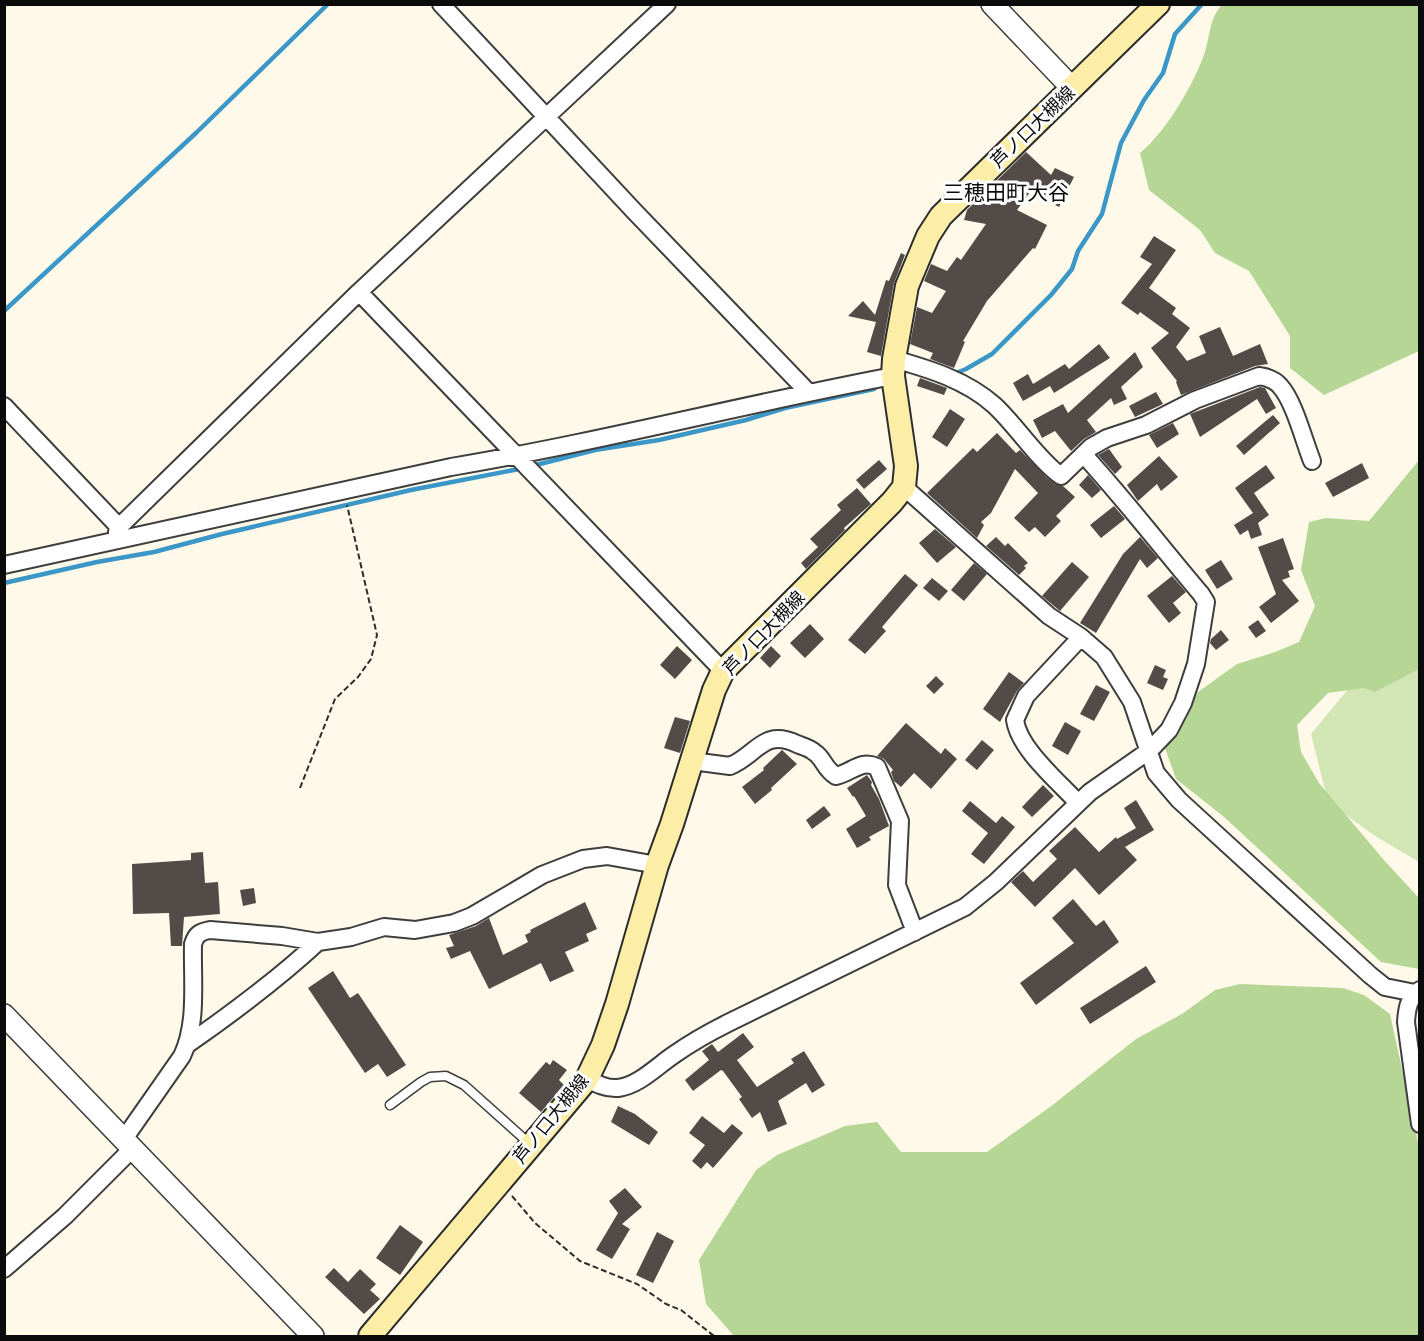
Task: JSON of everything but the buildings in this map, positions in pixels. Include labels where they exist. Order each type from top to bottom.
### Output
[{"type":"main road","name":"芦ノ口大槻線","points":[[370,1336],[499,1181],[587,1080],[603,1045],[617,1005],[657,865],[714,690],[723,671],[892,502],[904,487],[906,466],[893,367],[907,286],[932,229],[941,216],[1158,4]]},
{"type":"street","points":[[441,4],[633,211],[808,392]]},
{"type":"street","points":[[118,533],[359,292],[667,4]]},
{"type":"street","points":[[992,4],[1072,88]]},
{"type":"street","points":[[359,292],[723,671]]},
{"type":"street","points":[[4,565],[118,533],[517,456],[808,392],[893,367],[938,372],[994,404],[1061,476],[1091,447],[1107,438],[1146,425],[1195,400],[1259,376],[1268,378],[1280,385],[1287,396],[1312,461]]},
{"type":"street","points":[[4,406],[118,533]]},
{"type":"street","points":[[587,1080],[611,1088],[620,1088],[633,1083],[694,1041],[965,907],[996,882],[1078,802],[1150,750],[1173,724],[1183,703],[1196,664],[1206,602],[1114,488],[1084,455]]},
{"type":"street","points":[[904,487],[1049,616],[1104,657],[1132,702],[1156,773],[1179,800],[1370,975],[1385,987],[1417,992],[1407,1006],[1406,1022],[1419,1124]]},
{"type":"street","points":[[1078,802],[1028,748],[1020,736],[1015,720],[1026,696],[1080,637]]},
{"type":"street","points":[[692,761],[730,766],[765,742],[777,738],[788,740],[815,752],[825,768],[836,776],[845,774],[865,763],[877,767],[900,821],[897,885],[915,932]]},
{"type":"street","points":[[4,1269],[64,1216],[129,1144],[182,1056],[188,1044],[191,1026],[193,944],[195,936],[201,931],[282,936],[318,942],[351,937],[384,927],[415,930],[454,923],[472,916],[543,876],[583,859],[607,856],[657,865]]},
{"type":"street","points":[[188,1044],[286,973],[318,942]]},
{"type":"street","points":[[4,1015],[313,1336]]},
{"type":"lane","points":[[390,1105],[430,1077],[446,1076],[464,1085],[531,1145]]},
{"type":"path","points":[[300,788],[335,699],[358,677],[371,659],[377,635],[344,490]]},
{"type":"path","points":[[499,1181],[536,1223],[580,1261],[637,1284],[666,1304],[681,1310],[714,1336]]},
{"type":"green space","points":[[1222,5],[1419,5],[1419,351],[1324,395],[1290,368],[1290,336],[1249,271],[1215,253],[1200,230],[1149,190],[1140,153],[1160,133],[1194,78],[1205,52],[1213,21]]},
{"type":"green space","points":[[1419,460],[1419,669],[1375,692],[1363,688],[1328,693],[1297,725],[1301,752],[1319,783],[1419,898],[1419,969],[1381,962],[1224,817],[1176,779],[1165,748],[1198,692],[1237,664],[1299,642],[1315,606],[1301,570],[1309,522],[1326,518],[1369,521]]},
{"type":"green space","points":[[1419,655],[1419,862],[1375,836],[1328,802],[1311,734],[1363,671]]},
{"type":"green space","points":[[1240,984],[1343,988],[1364,995],[1390,1014],[1419,1147],[1419,1336],[734,1336],[706,1304],[699,1260],[756,1170],[777,1155],[845,1126],[877,1122],[901,1152],[987,1152],[1050,1107],[1136,1039],[1182,1014],[1215,990]]},
{"type":"waterway","points":[[4,311],[196,133],[328,4]]},
{"type":"waterway","points":[[954,374],[992,354],[1051,295],[1072,269],[1078,251],[1102,214],[1121,143],[1144,100],[1163,73],[1175,34],[1202,4]]},
{"type":"waterway","points":[[532,466],[595,450],[659,440],[746,420],[785,408],[874,389],[879,384]]},
{"type":"waterway","points":[[4,583],[154,552],[411,490],[524,468]]},
{"type":"district","name":"三穂田町大谷","points":[[1006,193]]}]
